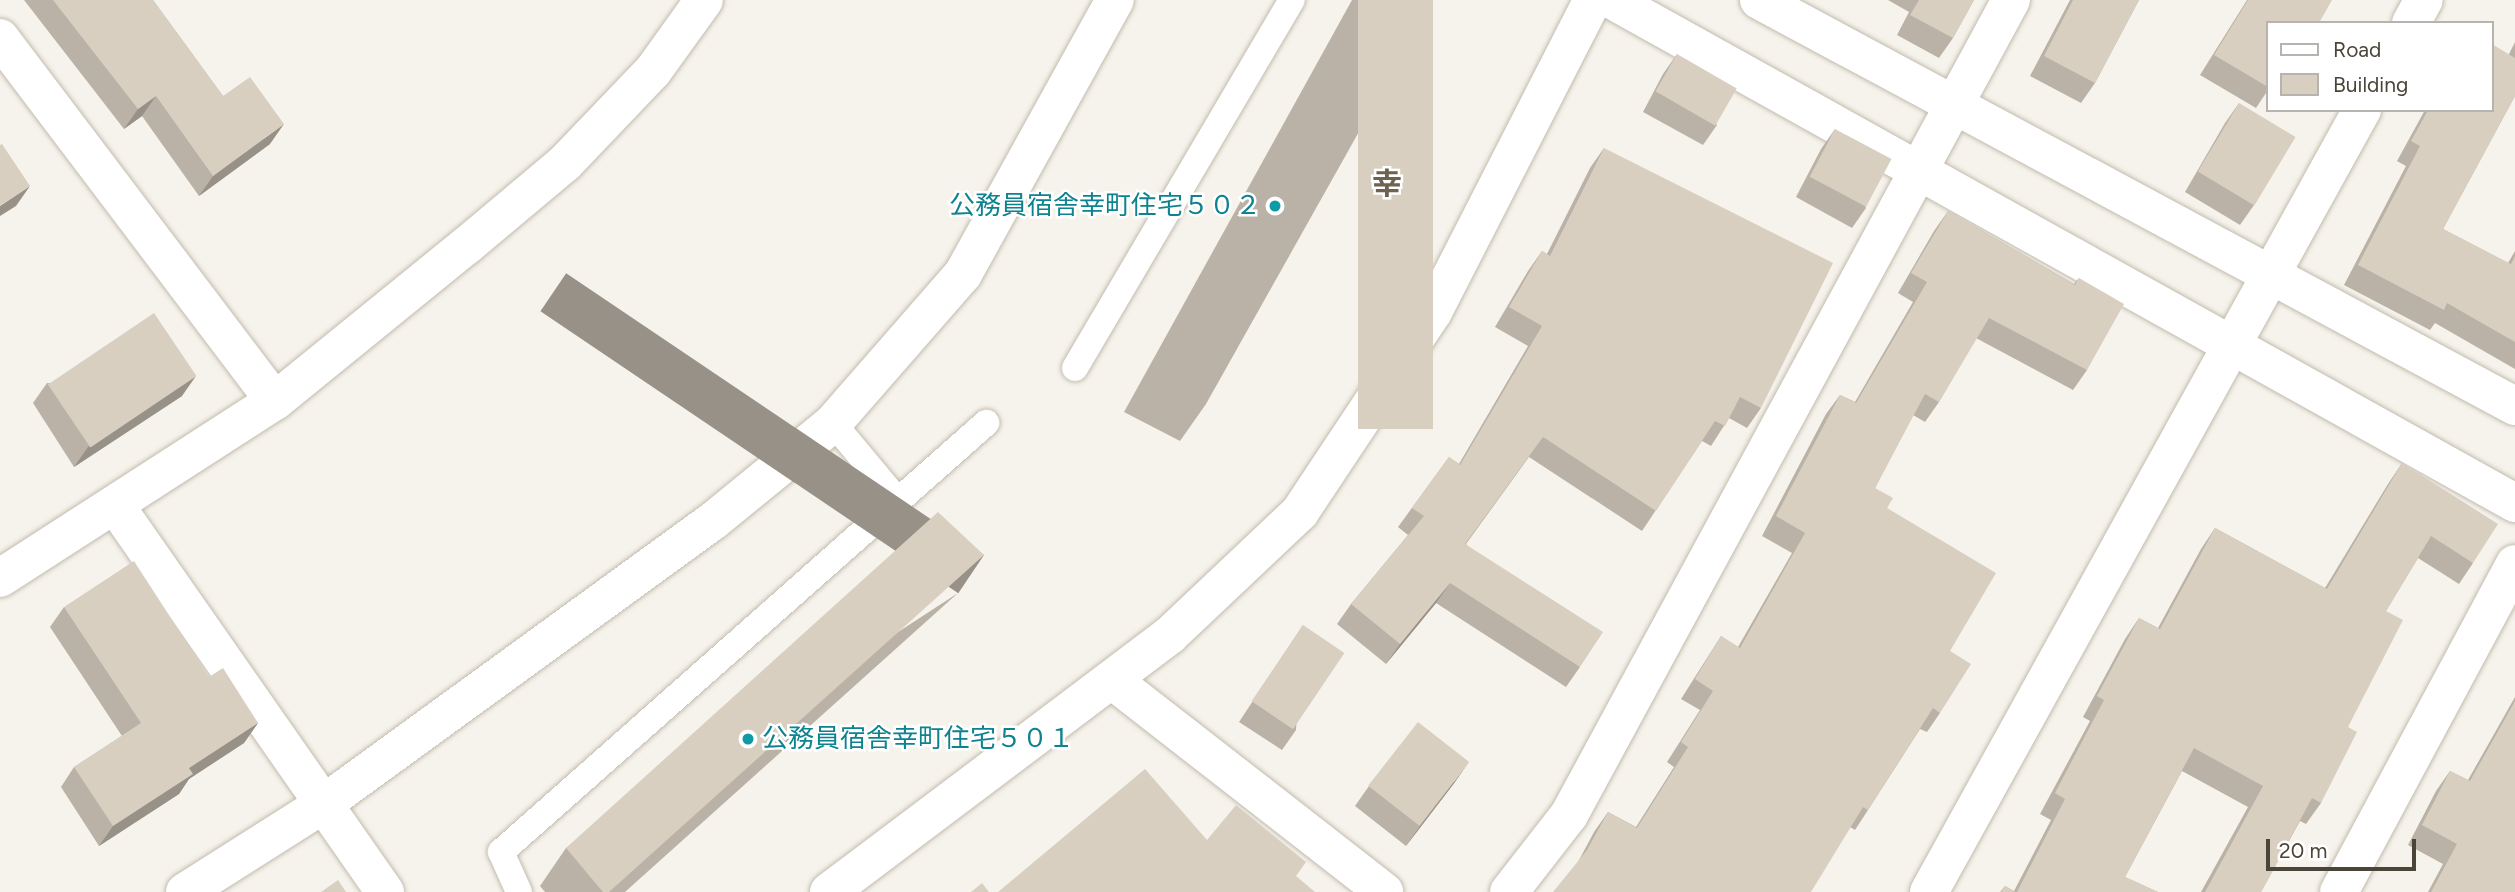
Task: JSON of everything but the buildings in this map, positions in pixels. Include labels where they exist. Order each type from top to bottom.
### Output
[{"type":"street","points":[[0,578],[275,401],[565,163],[653,71],[704,0]]},
{"type":"street","points":[[185,892],[322,805],[713,521],[833,423],[963,274],[1115,0]]},
{"type":"street","points":[[829,892],[1170,635],[1300,512],[1369,417],[1433,312],[1593,0]]},
{"type":"street","points":[[1612,0],[1921,170],[2228,348],[2515,503]]},
{"type":"street","points":[[1759,0],[2269,276],[2515,405]]},
{"type":"street","points":[[1509,892],[1569,815],[2011,0]]},
{"type":"street","points":[[2413,21],[2424,0]]},
{"type":"street","points":[[0,38],[275,401]]},
{"type":"street","points":[[1929,892],[2361,112]]},
{"type":"street","points":[[115,505],[385,892]]},
{"type":"street","points":[[2339,892],[2515,564]]},
{"type":"street","points":[[1112,680],[1384,892]]},
{"type":"lane","points":[[1075,368],[1292,0]]},
{"type":"lane","points":[[833,423],[898,501]]},
{"type":"lane","points":[[519,892],[501,852],[986,423]]},
{"type":"place","name":"公務員宿舎幸町住宅５０２","points":[[1275,206]]},
{"type":"place","name":"公務員宿舎幸町住宅５０１","points":[[748,739]]},
{"type":"district","name":"幸","points":[[1387,184]]}]
